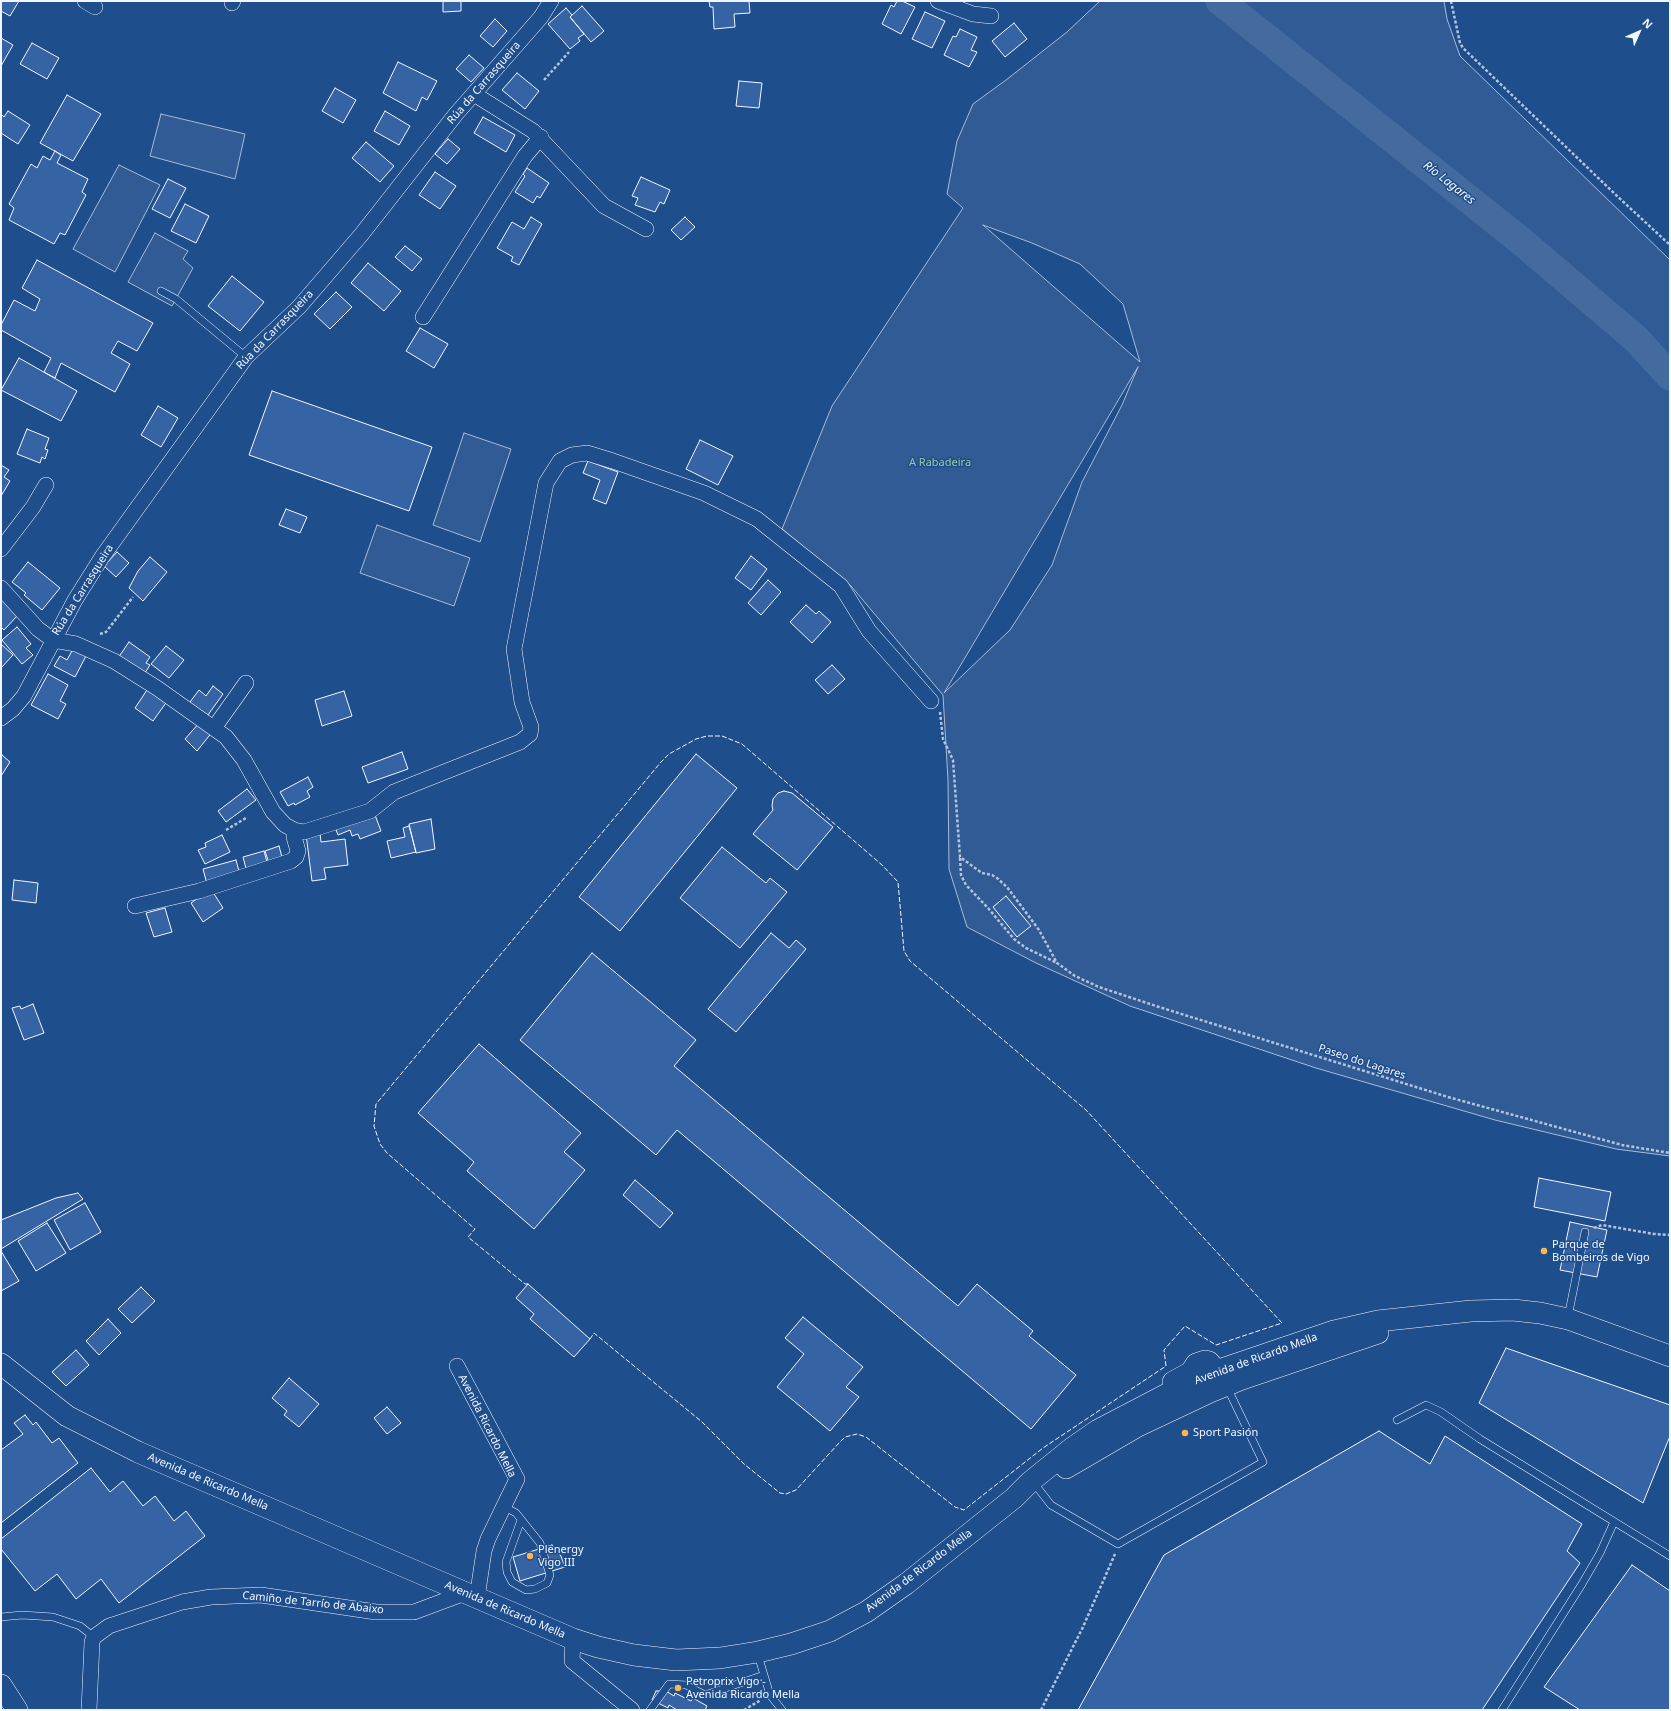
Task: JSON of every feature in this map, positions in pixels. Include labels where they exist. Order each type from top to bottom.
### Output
[{"type":"main road","name":"Avenida de Ricardo Mella","points":[[1014,1498],[1037,1487],[1116,1429],[1210,1376],[1314,1337],[1378,1321],[1412,1319],[1471,1311],[1513,1310],[1540,1313],[1568,1319],[1670,1356]]},
{"type":"main road","name":"Avenida de Ricardo Mella","points":[[1,1364],[67,1416],[105,1436],[471,1596],[574,1639],[598,1647],[634,1655],[676,1660],[720,1658],[758,1652],[791,1644],[830,1631],[866,1612],[906,1584],[1014,1498],[1030,1482],[1072,1448],[1116,1429],[1175,1408],[1210,1376],[1299,1360],[1382,1332],[1412,1319]]},
{"type":"main road","points":[[1,1685],[17,1710]]},
{"type":"street","name":"Rúa da Carrasqueira","points":[[1,718],[24,696],[74,600],[102,557],[246,357],[309,295],[361,235],[456,114],[536,22],[551,1]]},
{"type":"street","points":[[938,1],[973,14],[990,16]]},
{"type":"street","points":[[474,94],[541,137],[604,206],[646,228]]},
{"type":"street","points":[[423,317],[525,156],[541,137]]},
{"type":"street","points":[[1,588],[38,629],[53,640],[76,644],[114,661],[157,688],[226,737],[244,760],[273,812],[285,825],[294,830],[304,832],[370,811],[394,792],[520,742],[530,734],[531,727],[522,702],[514,649],[546,483],[560,461],[572,455],[587,453],[621,464],[704,493],[757,519],[841,586],[870,631],[930,701]]},
{"type":"street","points":[[1,549],[33,507],[46,485]]},
{"type":"street","points":[[214,728],[246,683]]},
{"type":"street","points":[[135,906],[199,891],[291,861],[296,857],[298,851],[294,838],[294,830]]},
{"type":"street","name":"Avenida Ricardo Mella","points":[[456,1366],[517,1479],[503,1506],[484,1551],[471,1596]]},
{"type":"street","name":"Camiño de Tarrío de Abaixo","points":[[94,1637],[109,1626],[182,1602],[211,1597],[261,1595],[376,1612],[414,1612],[471,1596]]},
{"type":"street","points":[[90,1710],[92,1642],[94,1637]]},
{"type":"street","points":[[574,1639],[572,1661],[632,1710]]},
{"type":"lane","points":[[161,291],[176,299],[246,357]]},
{"type":"lane","points":[[1568,1319],[1585,1232]]},
{"type":"lane","points":[[1037,1487],[1051,1505],[1118,1544],[1263,1462],[1210,1376]]},
{"type":"lane","points":[[1397,1420],[1426,1405],[1442,1412],[1480,1439],[1670,1556]]},
{"type":"lane","points":[[503,1506],[516,1513],[540,1543],[550,1575],[547,1583],[535,1589],[526,1590],[512,1582],[507,1572],[506,1562],[521,1520]]},
{"type":"lane","points":[[1502,1710],[1582,1584],[1600,1553],[1614,1522]]},
{"type":"lane","points":[[1,1617],[22,1614],[53,1617],[80,1626],[94,1637]]},
{"type":"lane","points":[[758,1652],[770,1695],[782,1710]]},
{"type":"lane","points":[[650,1710],[669,1684],[686,1685],[705,1695],[764,1675]]},
{"type":"path","points":[[1451,1],[1460,43],[1463,48],[1617,196],[1670,244]]},
{"type":"path","points":[[544,80],[569,52]]},
{"type":"path","points":[[100,634],[106,632],[133,598]]},
{"type":"path","name":"Paseo do Lagares","points":[[930,701],[939,709],[943,739],[953,760],[961,875],[966,885],[1014,939],[1026,948],[1057,963],[1076,976],[1099,987],[1377,1076],[1622,1145],[1670,1153]]},
{"type":"path","points":[[226,830],[246,818]]},
{"type":"path","name":"Paseo do Lagares","points":[[960,857],[982,874],[992,874],[1007,886],[1039,930],[1057,963]]},
{"type":"path","points":[[1585,1232],[1602,1225],[1654,1234],[1670,1235]]},
{"type":"path","points":[[1041,1710],[1083,1627],[1118,1544]]},
{"type":"path","points":[[744,1710],[770,1695]]},
{"type":"shaded area","points":[[1100,1],[1444,1],[1447,19],[1460,56],[1670,260],[1670,1156],[1616,1149],[1495,1120],[1316,1068],[1130,1006],[1036,963],[967,927],[949,869],[948,780],[943,695],[851,586],[782,529],[832,406],[963,208],[947,194],[957,141],[973,104],[1067,32]],"holes":[[[983,225],[1032,243],[1080,264],[1123,304],[1140,362]],[[1138,367],[1122,405],[1082,482],[1052,565],[1010,630],[944,693]]]},
{"type":"shaded area","points":[[161,114],[245,134],[235,179],[150,156]]},
{"type":"shaded area","points":[[119,165],[160,185],[115,272],[73,249]]},
{"type":"shaded area","points":[[155,233],[188,251],[183,259],[193,268],[172,306],[128,282]]},
{"type":"shaded area","points":[[464,433],[511,449],[480,542],[433,525]]},
{"type":"shaded area","points":[[377,525],[470,558],[454,606],[360,573]]},
{"type":"building","points":[[1,1],[19,1],[10,16],[1,11]]},
{"type":"building","points":[[443,1],[461,1],[461,11],[443,12]]},
{"type":"building","points":[[709,1],[749,1],[750,13],[734,14],[735,27],[714,29],[713,7],[710,7]]},
{"type":"building","points":[[897,1],[902,1],[915,7],[901,34],[882,24],[891,5],[894,7]]},
{"type":"building","points":[[582,6],[604,31],[591,42],[570,17]]},
{"type":"building","points":[[566,8],[572,15],[570,17],[584,34],[578,38],[580,41],[570,49],[548,24]]},
{"type":"building","points":[[925,12],[945,21],[932,48],[912,39]]},
{"type":"building","points":[[495,19],[507,31],[493,47],[480,36]]},
{"type":"building","points":[[1014,23],[1027,39],[1005,57],[992,41]]},
{"type":"building","points":[[960,29],[977,37],[971,50],[977,52],[969,67],[944,55],[953,36],[956,37]]},
{"type":"building","points":[[1,38],[13,45],[1,66]]},
{"type":"building","points":[[32,43],[59,58],[47,79],[20,64]]},
{"type":"building","points":[[469,55],[484,68],[471,82],[456,69]]},
{"type":"building","points":[[398,62],[437,81],[427,100],[422,97],[416,111],[383,93]]},
{"type":"building","points":[[517,73],[539,91],[525,109],[502,90]]},
{"type":"building","points":[[739,81],[762,83],[759,108],[736,106]]},
{"type":"building","points":[[335,88],[356,100],[343,123],[322,111]]},
{"type":"building","points":[[67,95],[101,114],[73,161],[40,143]]},
{"type":"building","points":[[8,111],[30,125],[18,144],[1,133],[1,114],[4,117]]},
{"type":"building","points":[[385,111],[410,126],[399,145],[374,131]]},
{"type":"building","points":[[483,117],[515,135],[506,152],[474,133]]},
{"type":"building","points":[[448,139],[460,149],[447,164],[435,154]]},
{"type":"building","points":[[366,142],[394,166],[380,182],[352,158]]},
{"type":"building","points":[[55,151],[61,155],[57,163],[88,179],[82,192],[86,195],[65,235],[60,233],[54,244],[9,220],[14,208],[9,204],[31,164],[37,168],[43,156],[50,160]]},
{"type":"building","points":[[527,168],[549,183],[540,198],[537,196],[533,203],[515,192],[525,176],[523,174]]},
{"type":"building","points":[[435,172],[456,186],[440,209],[419,195]]},
{"type":"building","points":[[641,177],[670,190],[664,204],[660,202],[655,212],[635,205],[638,198],[632,196]]},
{"type":"building","points":[[168,179],[186,188],[170,218],[152,209]]},
{"type":"building","points":[[185,204],[209,216],[196,243],[171,231]]},
{"type":"building","points":[[531,217],[542,224],[519,265],[511,261],[513,257],[497,248],[512,222],[524,229]]},
{"type":"building","points":[[685,217],[695,227],[681,240],[671,230]]},
{"type":"building","points":[[405,246],[422,259],[412,271],[395,257]]},
{"type":"building","points":[[37,260],[153,323],[137,351],[118,341],[111,353],[130,364],[115,392],[61,363],[55,378],[44,372],[51,358],[1,330],[1,325],[14,300],[35,311],[40,299],[22,288]]},
{"type":"building","points":[[368,263],[401,291],[384,311],[351,283]]},
{"type":"building","points":[[232,276],[264,302],[240,331],[208,306]]},
{"type":"building","points":[[336,292],[352,307],[330,329],[314,314]]},
{"type":"building","points":[[420,328],[448,344],[434,368],[406,351]]},
{"type":"building","points":[[19,358],[77,391],[61,421],[1,390]]},
{"type":"building","points":[[272,391],[432,447],[409,511],[249,455]]},
{"type":"building","points":[[158,406],[178,418],[161,447],[141,435]]},
{"type":"building","points":[[27,429],[49,438],[45,449],[48,450],[45,459],[42,457],[40,463],[17,454]]},
{"type":"building","points":[[700,440],[733,456],[718,485],[686,469]]},
{"type":"building","points":[[588,461],[618,472],[606,504],[593,499],[600,480],[583,473]]},
{"type":"building","points":[[1,465],[9,470],[4,477],[10,481],[1,496]]},
{"type":"building","points":[[286,509],[307,517],[300,533],[279,525]]},
{"type":"building","points":[[117,552],[129,563],[116,577],[104,566]]},
{"type":"building","points":[[751,556],[767,569],[751,590],[735,578]]},
{"type":"building","points":[[150,557],[167,572],[143,601],[129,588],[138,571]]},
{"type":"building","points":[[28,562],[60,588],[42,610],[24,595],[26,593],[12,582]]},
{"type":"building","points":[[768,580],[781,592],[761,615],[748,603]]},
{"type":"building","points":[[3,600],[18,615],[4,630],[1,627],[1,602]]},
{"type":"building","points":[[806,605],[816,614],[819,611],[831,622],[812,643],[790,622]]},
{"type":"building","points":[[17,627],[31,644],[26,648],[33,655],[22,664],[2,640]]},
{"type":"building","points":[[129,642],[150,657],[146,663],[150,665],[143,676],[118,658]]},
{"type":"building","points":[[1,644],[13,655],[1,668]]},
{"type":"building","points":[[166,646],[184,660],[169,678],[151,664]]},
{"type":"building","points":[[73,649],[86,656],[75,677],[54,666],[60,656],[67,660]]},
{"type":"building","points":[[832,665],[845,679],[828,694],[815,680]]},
{"type":"building","points":[[48,674],[68,685],[60,701],[66,704],[58,719],[31,705]]},
{"type":"building","points":[[213,686],[223,694],[205,719],[187,706],[199,690],[206,696]]},
{"type":"building","points":[[149,687],[168,700],[153,721],[135,708]]},
{"type":"building","points":[[344,691],[352,716],[322,726],[315,700]]},
{"type":"building","points":[[200,722],[213,731],[197,751],[185,739]]},
{"type":"building","points":[[402,752],[408,769],[368,783],[362,767]]},
{"type":"building","points":[[696,754],[737,788],[620,931],[579,897]]},
{"type":"building","points":[[2,755],[10,762],[1,776],[1,756]]},
{"type":"building","points":[[308,777],[313,787],[307,791],[310,797],[295,805],[294,803],[288,806],[280,792]]},
{"type":"building","points":[[247,789],[256,800],[226,822],[218,811]]},
{"type":"building","points":[[784,791],[792,793],[833,827],[797,870],[753,834],[773,810],[773,799],[778,793]]},
{"type":"building","points":[[375,815],[381,831],[360,839],[358,834],[352,836],[350,830],[338,835],[335,827]]},
{"type":"building","points":[[431,819],[435,849],[416,853],[409,824]]},
{"type":"building","points":[[409,826],[416,852],[391,858],[387,841],[405,837],[403,828]]},
{"type":"building","points":[[320,833],[321,842],[345,839],[348,865],[324,868],[326,879],[312,881],[306,834]]},
{"type":"building","points":[[222,835],[230,852],[205,864],[198,850],[206,847],[205,843]]},
{"type":"building","points":[[279,846],[283,861],[270,866],[265,851]]},
{"type":"building","points":[[722,847],[766,883],[770,878],[787,892],[740,948],[680,898]]},
{"type":"building","points":[[264,851],[268,866],[247,872],[243,857]]},
{"type":"building","points":[[236,860],[240,875],[207,884],[203,869]]},
{"type":"building","points":[[14,880],[38,883],[36,903],[12,900]]},
{"type":"building","points":[[211,889],[223,908],[203,922],[191,903]]},
{"type":"building","points":[[1006,896],[1031,926],[1017,937],[993,907]]},
{"type":"building","points":[[165,908],[172,932],[154,937],[146,913]]},
{"type":"building","points":[[771,933],[789,948],[796,940],[806,949],[736,1032],[708,1009]]},
{"type":"building","points":[[592,953],[696,1040],[674,1066],[958,1306],[977,1284],[1033,1331],[1029,1336],[1076,1375],[1031,1429],[677,1130],[656,1155],[520,1040]]},
{"type":"building","points":[[33,1004],[44,1033],[24,1040],[12,1008],[20,1006],[21,1009]]},
{"type":"building","points":[[479,1044],[581,1133],[564,1152],[585,1170],[534,1229],[467,1171],[474,1162],[418,1113]]},
{"type":"building","points":[[1539,1178],[1611,1192],[1605,1221],[1534,1207]]},
{"type":"building","points":[[635,1180],[673,1213],[660,1228],[623,1195]]},
{"type":"building","points":[[78,1193],[83,1199],[1,1249],[1,1220],[56,1198]]},
{"type":"building","points":[[85,1203],[101,1232],[70,1250],[54,1220]]},
{"type":"building","points":[[1570,1222],[1607,1230],[1597,1277],[1560,1270]]},
{"type":"building","points":[[47,1223],[66,1253],[36,1271],[18,1241]]},
{"type":"building","points":[[1,1251],[19,1281],[1,1291]]},
{"type":"building","points":[[528,1284],[590,1339],[574,1357],[530,1319],[534,1314],[516,1298]]},
{"type":"building","points":[[141,1287],[155,1301],[132,1323],[118,1309]]},
{"type":"building","points":[[803,1317],[863,1367],[846,1387],[859,1397],[830,1431],[777,1387],[804,1354],[785,1338]]},
{"type":"building","points":[[108,1319],[121,1333],[99,1355],[86,1341]]},
{"type":"building","points":[[1506,1348],[1670,1405],[1670,1436],[1643,1503],[1479,1403]]},
{"type":"building","points":[[76,1350],[89,1365],[66,1386],[52,1372]]},
{"type":"building","points":[[289,1378],[319,1404],[299,1427],[284,1415],[287,1411],[272,1398]]},
{"type":"building","points":[[387,1407],[401,1423],[387,1434],[374,1418]]},
{"type":"building","points":[[25,1415],[33,1425],[36,1422],[52,1443],[59,1438],[78,1463],[1,1523],[1,1450],[23,1434],[14,1423]]},
{"type":"building","points":[[1379,1431],[1430,1464],[1445,1436],[1582,1524],[1567,1551],[1580,1563],[1482,1710],[1078,1710],[1164,1555]]},
{"type":"building","points":[[91,1468],[110,1492],[123,1481],[143,1506],[155,1496],[174,1521],[186,1511],[205,1536],[119,1603],[101,1579],[76,1599],[57,1574],[35,1591],[1,1549],[1,1539]]},
{"type":"building","points":[[552,1545],[561,1556],[565,1567],[520,1581],[513,1557]]},
{"type":"building","points":[[1632,1565],[1670,1591],[1670,1710],[1580,1710],[1544,1687]]},
{"type":"building","points":[[656,1691],[666,1691],[674,1696],[675,1693],[691,1701],[693,1698],[707,1706],[705,1710],[677,1710],[669,1705],[668,1708],[652,1700]]},
{"type":"waterway","name":"Río Lagares","points":[[1220,1],[1521,241],[1636,339],[1670,376]]},
{"type":"fence","points":[[528,1284],[525,1284],[468,1237],[475,1229],[387,1153],[380,1144],[374,1126],[376,1104],[661,762],[669,754],[696,739],[707,736],[722,736],[742,744],[882,865],[898,882],[904,951],[910,961],[1086,1110],[1282,1323],[1216,1345],[1185,1326],[1164,1350],[1166,1366],[1043,1448],[964,1510],[955,1507],[866,1437],[857,1434],[845,1437],[796,1490],[786,1494],[780,1493],[744,1464],[702,1422],[594,1333],[590,1339]]},
{"type":"place","name":"Parque de Bombeiros de Vigo","points":[[1544,1251]]},
{"type":"place","name":"Sport Pasión","points":[[1185,1433]]},
{"type":"place","name":"Plenergy Vigo III","points":[[530,1556]]},
{"type":"place","name":"Petroprix Vigo - Avenida Ricardo Mella","points":[[678,1688]]},
{"type":"park label","name":"A Rabadeira","points":[[940,463]]}]
